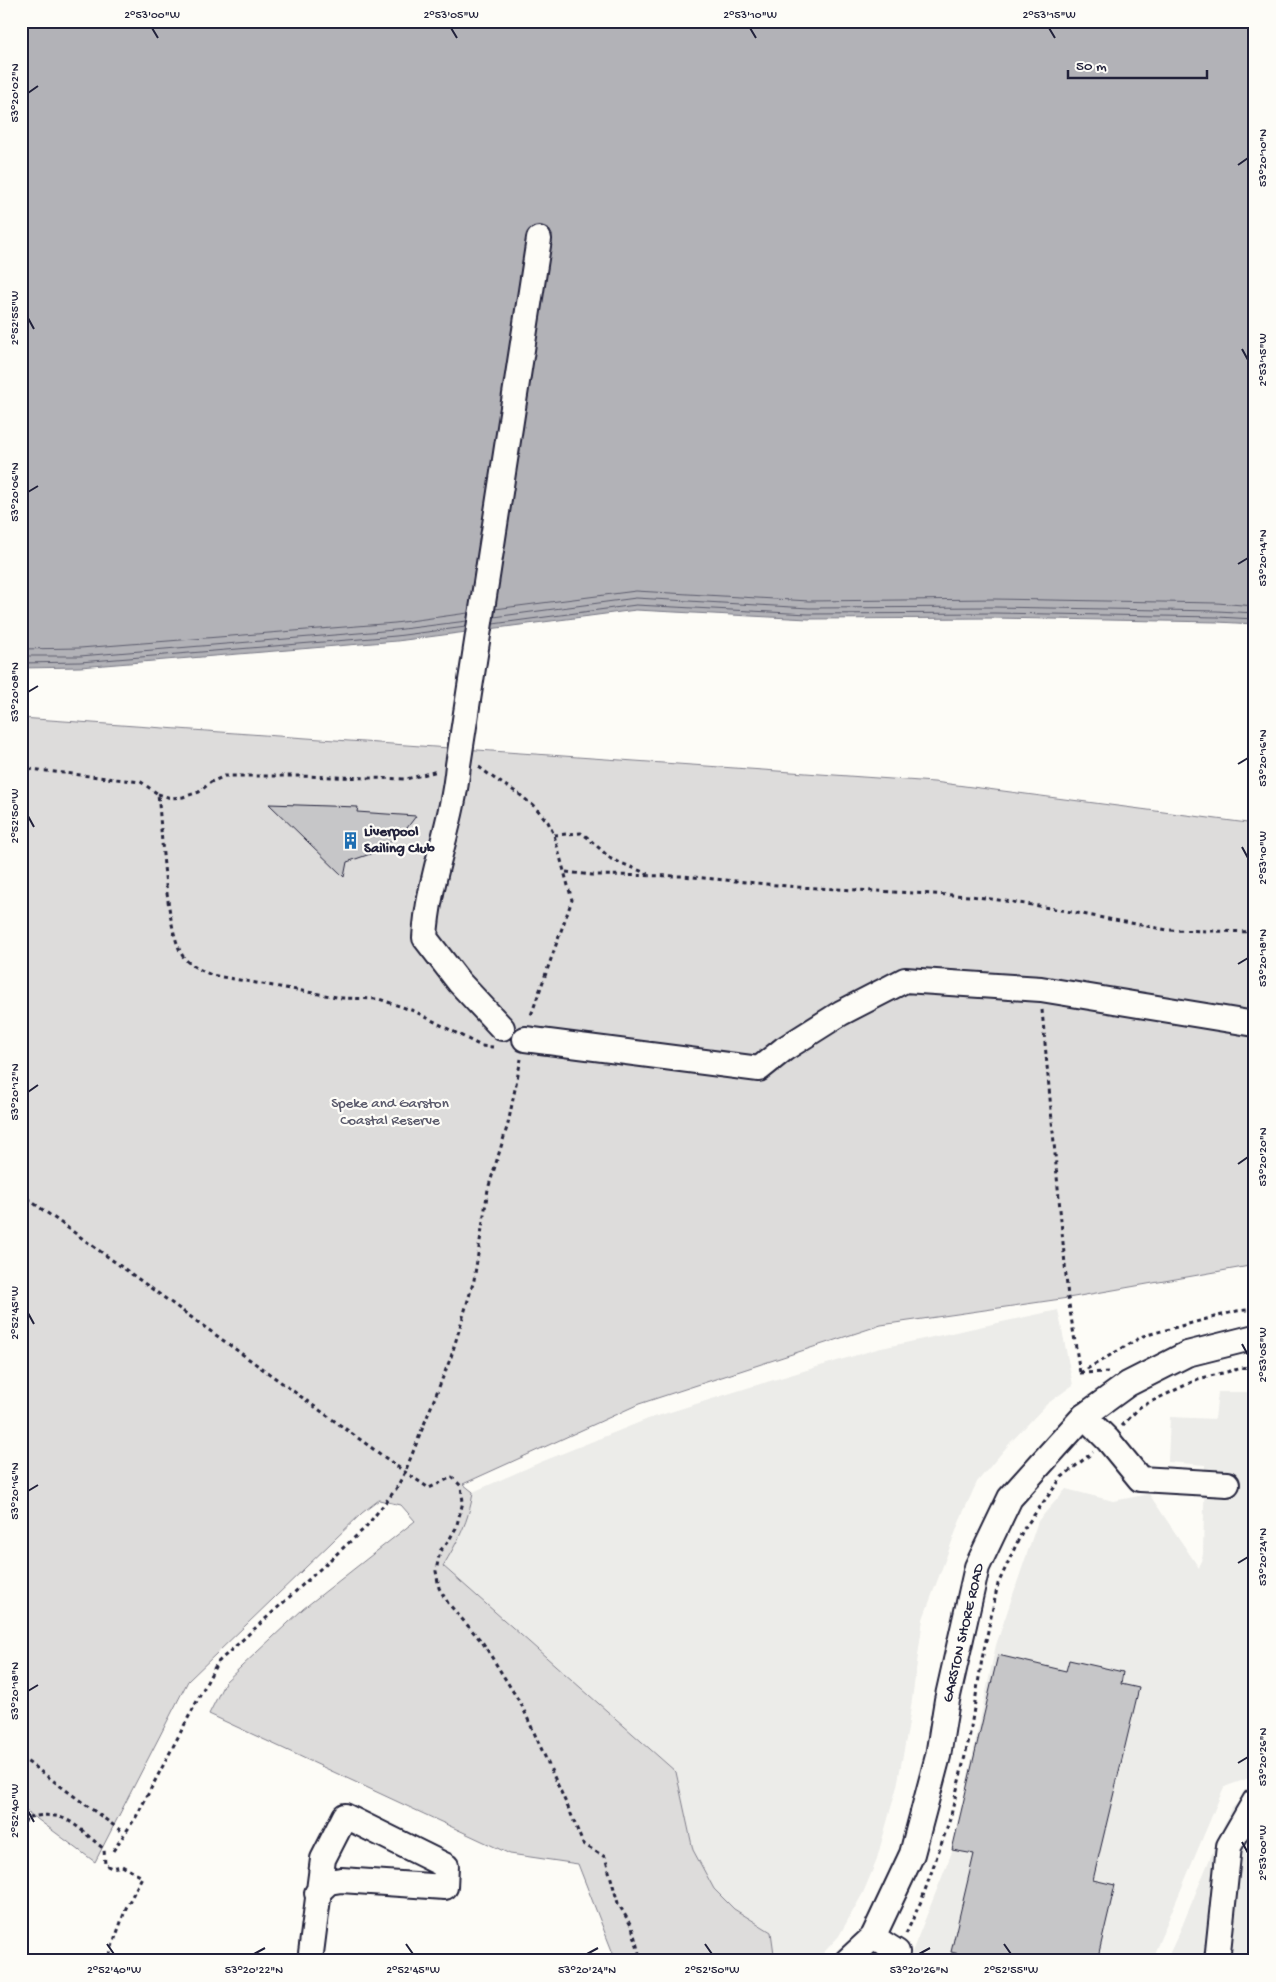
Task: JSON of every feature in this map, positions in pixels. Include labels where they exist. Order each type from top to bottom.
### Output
[{"type":"street","points":[[502,1028],[459,982],[425,938],[426,912],[456,793],[458,765],[539,239]]},
{"type":"street","points":[[525,1039],[759,1069],[784,1049],[841,1013],[905,980],[1041,989],[1255,1024]]},
{"type":"street","name":"GARSTON SHORE ROAD","points":[[847,1961],[873,1937],[912,1854],[938,1756],[947,1700],[976,1567],[1010,1498],[1084,1416],[1128,1384],[1187,1354],[1255,1337]]},
{"type":"street","points":[[1084,1416],[1108,1440],[1140,1479],[1228,1484]]},
{"type":"street","points":[[1217,1961],[1229,1846],[1255,1801]]},
{"type":"street","points":[[310,1961],[318,1890],[323,1859],[345,1816],[446,1866],[445,1887],[341,1880],[329,1882],[318,1890]]},
{"type":"street","points":[[873,1937],[897,1952]]},
{"type":"path","points":[[21,768],[141,782],[151,787],[158,794],[171,798],[183,797],[199,792],[211,782],[225,776],[406,779],[471,760],[495,779],[519,794],[535,807],[548,822],[566,872],[572,900],[532,1012],[525,1039],[508,1124],[488,1188],[474,1280],[451,1357],[405,1472],[396,1489],[365,1528],[217,1664],[136,1817],[113,1851]]},
{"type":"path","points":[[158,794],[170,919],[184,958],[193,966],[211,974],[342,998],[380,999],[414,1011],[481,1046],[495,1047],[525,1039]]},
{"type":"path","points":[[554,835],[581,833],[610,859],[629,868],[653,875]]},
{"type":"path","points":[[566,872],[592,875],[653,875],[738,880],[798,887],[971,896],[1039,906],[1168,930],[1255,932]]},
{"type":"path","points":[[1041,989],[1068,1298],[1080,1373],[1142,1336],[1237,1311],[1255,1309]]},
{"type":"path","points":[[21,1194],[429,1488],[452,1476],[460,1486],[463,1502],[461,1515],[449,1540],[440,1551],[436,1571],[439,1588],[448,1602],[483,1643],[522,1706],[572,1814],[583,1844],[605,1857],[618,1903],[632,1927],[641,1961]]},
{"type":"path","points":[[897,1952],[922,1899],[950,1819],[969,1739],[982,1659],[998,1584],[1024,1530],[1062,1477],[1108,1440],[1140,1407],[1198,1379],[1255,1365]]},
{"type":"path","points":[[21,1756],[124,1833]]},
{"type":"path","points":[[21,1818],[57,1815],[68,1820],[104,1849],[105,1865],[112,1868],[122,1866],[142,1877],[126,1908],[107,1961]]},
{"type":"path","points":[[21,1838],[26,1818]]},
{"type":"shaded area","points":[[1058,1310],[1073,1385],[1047,1404],[1010,1443],[977,1482],[962,1515],[923,1619],[908,1729],[897,1786],[876,1862],[863,1893],[839,1936],[816,1961],[775,1961],[771,1932],[734,1909],[714,1889],[693,1850],[676,1772],[443,1566],[461,1533],[471,1507],[473,1492],[541,1462],[648,1419],[747,1388],[877,1349]]},
{"type":"shaded area","points":[[1253,1381],[1255,1776],[1224,1787],[1151,1961],[904,1961],[912,1952],[952,1852],[996,1645],[1038,1521],[1066,1489],[1113,1501],[1149,1494],[1199,1568],[1203,1554],[1205,1465],[1168,1462],[1170,1417],[1215,1419],[1218,1392],[1253,1392]]},
{"type":"shaded area","points":[[1255,1788],[1255,1961],[1166,1961],[1230,1810]]},
{"type":"green space","name":"Speke and Garston Coastal Reserve","points":[[21,718],[934,782],[1255,824],[1255,1265],[1068,1298],[881,1325],[639,1404],[463,1484],[473,1492],[469,1512],[453,1549],[443,1566],[676,1772],[693,1850],[714,1889],[734,1909],[771,1932],[775,1961],[616,1961],[578,1864],[510,1854],[209,1714],[225,1682],[303,1609],[415,1521],[401,1505],[379,1500],[362,1513],[188,1681],[95,1862],[21,1807]]},
{"type":"water","points":[[21,21],[1255,21],[1255,624],[994,618],[808,619],[636,610],[397,641],[80,667],[21,668]]},
{"type":"building","name":"Liverpool Sailing Club","points":[[269,804],[358,807],[357,812],[416,816],[407,828],[386,845],[373,853],[347,862],[344,877]]},
{"type":"building","points":[[998,1655],[1066,1671],[1069,1660],[1123,1672],[1121,1684],[1139,1688],[1093,1880],[1115,1885],[1097,1961],[989,1961],[951,1952],[974,1854],[952,1850]]},
{"type":"place","name":"Liverpool Sailing Club","points":[[350,841]]}]
